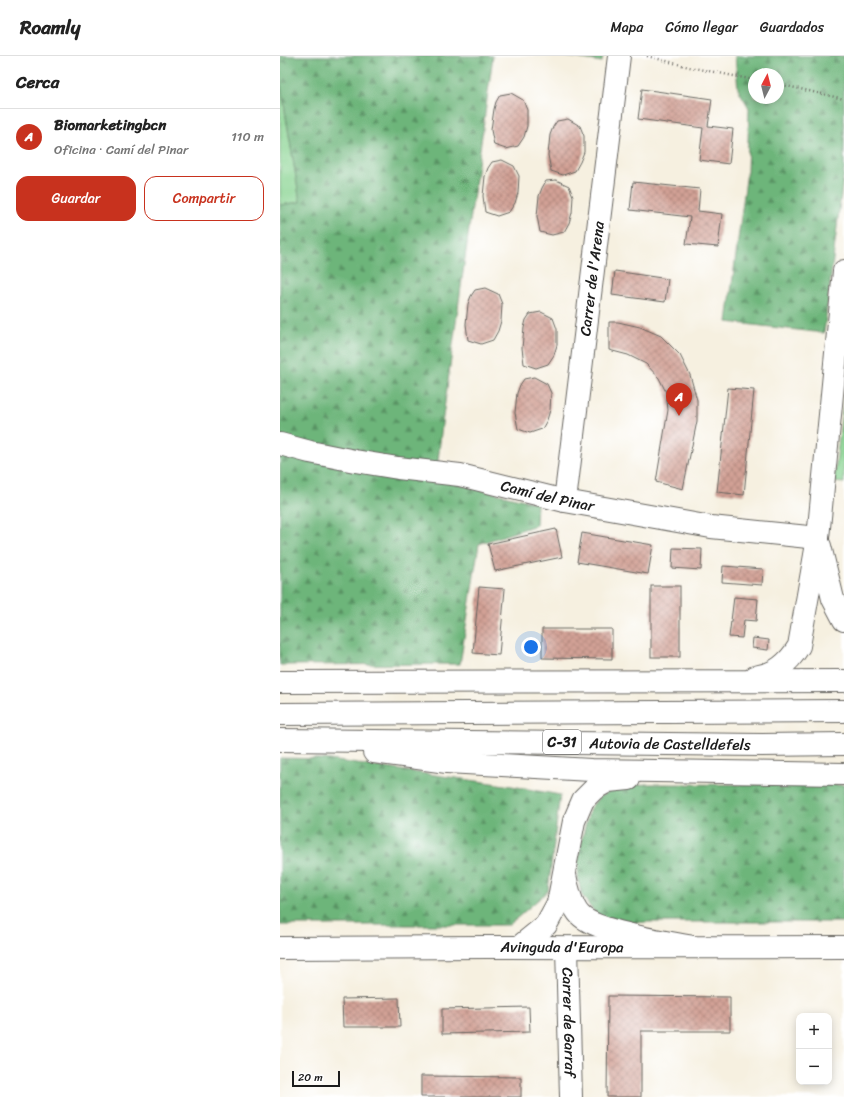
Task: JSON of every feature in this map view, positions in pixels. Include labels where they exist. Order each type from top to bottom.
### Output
[{"type":"main road","name":"Carrer de l'Arena","points":[[565,501],[619,56]]},
{"type":"main road","points":[[718,681],[766,675],[777,670],[794,655],[799,646],[818,538],[844,270]]},
{"type":"main road","name":"Camí del Pinar","points":[[280,444],[362,463],[460,474],[565,501],[711,527],[818,538]]},
{"type":"main road","points":[[818,538],[833,599],[844,620]]},
{"type":"main road","points":[[280,682],[844,682]]},
{"type":"main road","name":"Autovia de Castelldefels","points":[[280,714],[844,711]]},
{"type":"main road","points":[[281,740],[447,762],[591,770],[844,774]]},
{"type":"main road","name":"Autovia de Castelldefels","points":[[281,740],[762,745],[844,744]]},
{"type":"main road","points":[[519,947],[546,925],[558,904],[574,821],[583,800],[594,789],[608,781],[710,772]]},
{"type":"main road","points":[[564,874],[570,895],[580,915],[595,925],[621,933],[692,948]]},
{"type":"main road","name":"Avinguda d'Europa","points":[[280,948],[844,947]]},
{"type":"main road","name":"Carrer de Garraf","points":[[567,948],[571,1097]]},
{"type":"path","points":[[647,56],[690,67],[748,79]]},
{"type":"path","points":[[784,85],[844,99]]},
{"type":"green space","points":[[280,56],[493,56],[442,424],[436,479],[537,503],[536,525],[479,544],[460,664],[280,665],[280,205],[300,202],[280,80]]},
{"type":"green space","points":[[563,56],[603,56],[602,62]]},
{"type":"green space","points":[[735,56],[844,56],[844,170],[824,333],[727,322],[747,172],[749,108],[738,89]]},
{"type":"green space","points":[[280,80],[300,202],[280,205]]},
{"type":"green space","points":[[844,394],[844,483],[834,482]]},
{"type":"green space","points":[[280,758],[323,759],[512,786],[560,795],[548,891],[509,925],[280,925]]},
{"type":"green space","points":[[647,784],[844,785],[844,922],[647,922],[617,924],[599,917],[581,894],[578,878],[578,861],[581,842],[590,808],[599,797],[621,786]]},
{"type":"building","points":[[642,89],[712,99],[708,126],[733,129],[729,164],[699,160],[703,128],[638,119]]},
{"type":"building","points":[[511,93],[523,100],[527,110],[527,126],[524,137],[518,146],[506,149],[494,145],[491,130],[496,102],[500,95]]},
{"type":"building","points":[[568,119],[580,126],[584,136],[584,152],[575,171],[563,175],[551,171],[548,155],[550,135],[553,127],[557,121]]},
{"type":"building","points":[[502,160],[514,166],[519,176],[518,193],[515,203],[509,212],[497,216],[485,212],[483,196],[485,176],[488,168],[492,162]]},
{"type":"building","points":[[556,180],[569,186],[573,196],[572,213],[564,232],[552,235],[540,232],[537,216],[539,196],[542,188],[546,181]]},
{"type":"building","points":[[633,182],[700,189],[698,211],[722,214],[718,247],[686,244],[690,217],[630,210]]},
{"type":"building","points":[[615,271],[668,279],[665,302],[612,295]]},
{"type":"building","points":[[485,288],[498,294],[502,304],[501,321],[493,340],[481,344],[468,340],[466,324],[468,304],[471,296],[475,290]]},
{"type":"building","points":[[541,312],[553,318],[557,329],[557,345],[554,355],[548,364],[536,368],[524,364],[522,348],[526,320],[530,314]]},
{"type":"building","points":[[609,322],[618,322],[640,327],[661,336],[680,355],[690,375],[697,400],[697,421],[683,489],[656,482],[668,410],[666,392],[659,378],[646,364],[628,355],[609,350]]},
{"type":"building","points":[[534,377],[547,384],[551,393],[550,410],[542,429],[530,433],[518,429],[515,413],[517,393],[520,385],[524,379]]},
{"type":"building","points":[[728,388],[754,390],[744,495],[717,492]]},
{"type":"building","points":[[556,529],[562,557],[495,571],[488,544]]},
{"type":"building","points":[[582,533],[653,545],[648,574],[577,562]]},
{"type":"building","points":[[673,548],[702,549],[701,570],[672,568]]},
{"type":"building","points":[[723,566],[763,569],[762,585],[722,582]]},
{"type":"building","points":[[651,586],[680,586],[680,657],[651,657]]},
{"type":"building","points":[[479,587],[505,589],[499,655],[473,653]]},
{"type":"building","points":[[734,597],[758,599],[756,621],[744,620],[742,638],[729,637]]},
{"type":"building","points":[[542,629],[612,629],[612,659],[542,658]]},
{"type":"building","points":[[753,638],[769,640],[768,650],[752,648]]},
{"type":"building","points":[[608,996],[730,997],[730,1031],[641,1031],[641,1097],[607,1097]]},
{"type":"building","points":[[399,998],[400,1027],[343,1027],[342,999]]},
{"type":"building","points":[[529,1007],[530,1032],[442,1034],[442,1009]]},
{"type":"building","points":[[421,1076],[521,1077],[521,1097],[421,1097]]},
{"type":"place","name":"Biomarketingbcn","points":[[679,416]]}]
